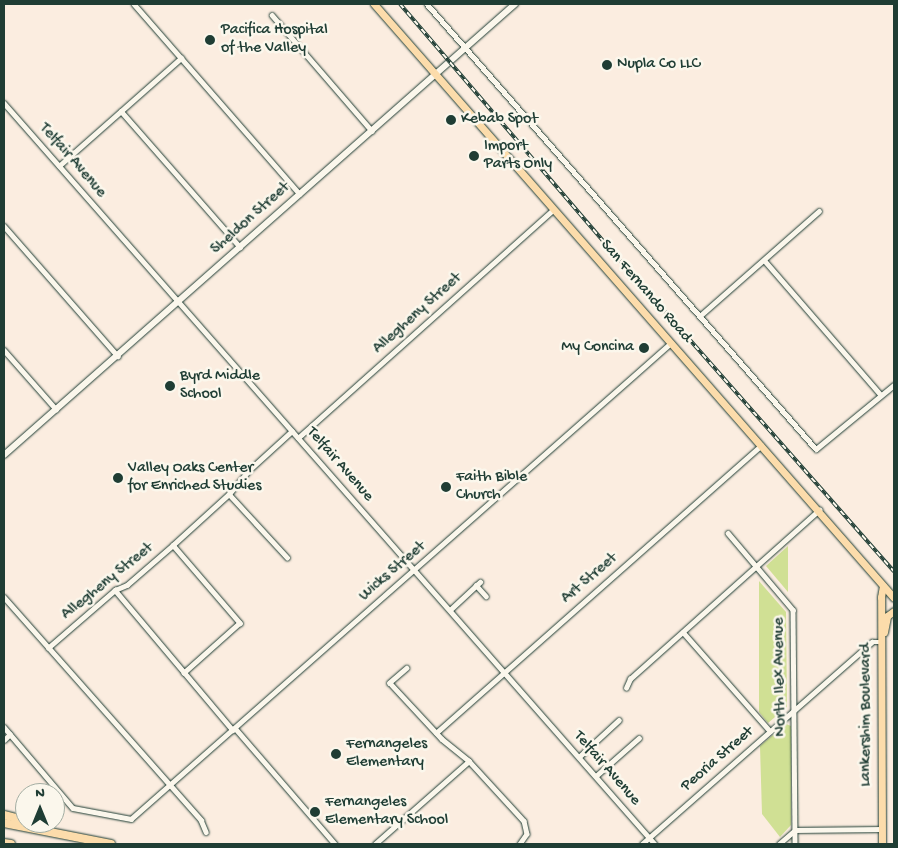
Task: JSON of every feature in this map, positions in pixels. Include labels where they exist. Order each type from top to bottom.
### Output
[{"type":"highway","points":[[50,833],[111,844]]},
{"type":"highway","points":[[4,843],[10,844]]},
{"type":"main road","name":"San Fernando Road","points":[[374,4],[894,598]]},
{"type":"main road","name":"Sheldon Street","points":[[4,455],[515,4]]},
{"type":"main road","name":"Lankershim Boulevard","points":[[882,844],[880,642],[883,586]]},
{"type":"main road","points":[[880,642],[887,616],[894,611]]},
{"type":"street","points":[[134,4],[300,194]]},
{"type":"street","name":"San Fernando Road","points":[[427,4],[816,449],[881,395]]},
{"type":"street","points":[[272,15],[372,131]]},
{"type":"street","points":[[59,166],[181,58]]},
{"type":"street","name":"Telfair Avenue","points":[[4,103],[655,844]]},
{"type":"street","points":[[121,112],[240,247]]},
{"type":"street","name":"Allegheny Street","points":[[298,438],[554,209]]},
{"type":"street","points":[[700,315],[819,211]]},
{"type":"street","points":[[4,226],[118,356]]},
{"type":"street","points":[[765,260],[881,395],[894,385]]},
{"type":"street","name":"Wicks Street","points":[[10,734],[73,808],[130,819],[170,786],[671,343]]},
{"type":"street","points":[[4,350],[56,409]]},
{"type":"street","name":"Allegheny Street","points":[[48,648],[114,590],[127,584],[173,545],[229,494],[248,471],[292,431]]},
{"type":"street","name":"Art Street","points":[[436,733],[761,445]]},
{"type":"street","points":[[229,494],[287,557]]},
{"type":"street","points":[[626,688],[630,679],[818,510]]},
{"type":"street","name":"North Ilex Avenue","points":[[728,533],[793,610],[795,844]]},
{"type":"street","points":[[173,545],[240,624],[184,673]]},
{"type":"street","points":[[450,610],[478,583],[486,596]]},
{"type":"street","points":[[114,590],[184,673],[335,844]]},
{"type":"street","points":[[4,597],[201,820],[206,832]]},
{"type":"street","points":[[683,632],[770,731]]},
{"type":"street","name":"Peoria Street","points":[[642,844],[872,642],[880,642]]},
{"type":"street","points":[[407,668],[390,683],[436,733],[469,761],[524,821],[527,830],[525,839],[520,844]]},
{"type":"street","points":[[579,757],[618,722],[612,718]]},
{"type":"street","points":[[4,727],[10,734],[4,740]]},
{"type":"street","points":[[596,776],[639,738]]},
{"type":"street","points":[[375,844],[469,761]]},
{"type":"street","points":[[779,844],[795,830],[882,829]]},
{"type":"green space","points":[[788,546],[788,592],[766,566]]},
{"type":"green space","points":[[759,581],[786,612],[787,707],[768,723],[759,712]]},
{"type":"green space","points":[[786,724],[791,726],[791,825],[780,837],[762,814],[760,746]]},
{"type":"railway","points":[[400,4],[615,255],[894,572]]},
{"type":"place","name":"Pacifica Hospital of the Valley","points":[[210,40]]},
{"type":"place","name":"Nupla Co LLC","points":[[607,65]]},
{"type":"place","name":"Kebab Spot","points":[[451,120]]},
{"type":"place","name":"Import Parts Only","points":[[474,156]]},
{"type":"place","name":"My Concina","points":[[644,348]]},
{"type":"place","name":"Byrd Middle School","points":[[170,386]]},
{"type":"place","name":"Valley Oaks Center for Enriched Studies","points":[[118,478]]},
{"type":"place","name":"Faith Bible Church","points":[[446,487]]},
{"type":"place","name":"Fernangeles Elementary","points":[[336,754]]},
{"type":"place","name":"Fernangeles Elementary School","points":[[315,812]]}]
